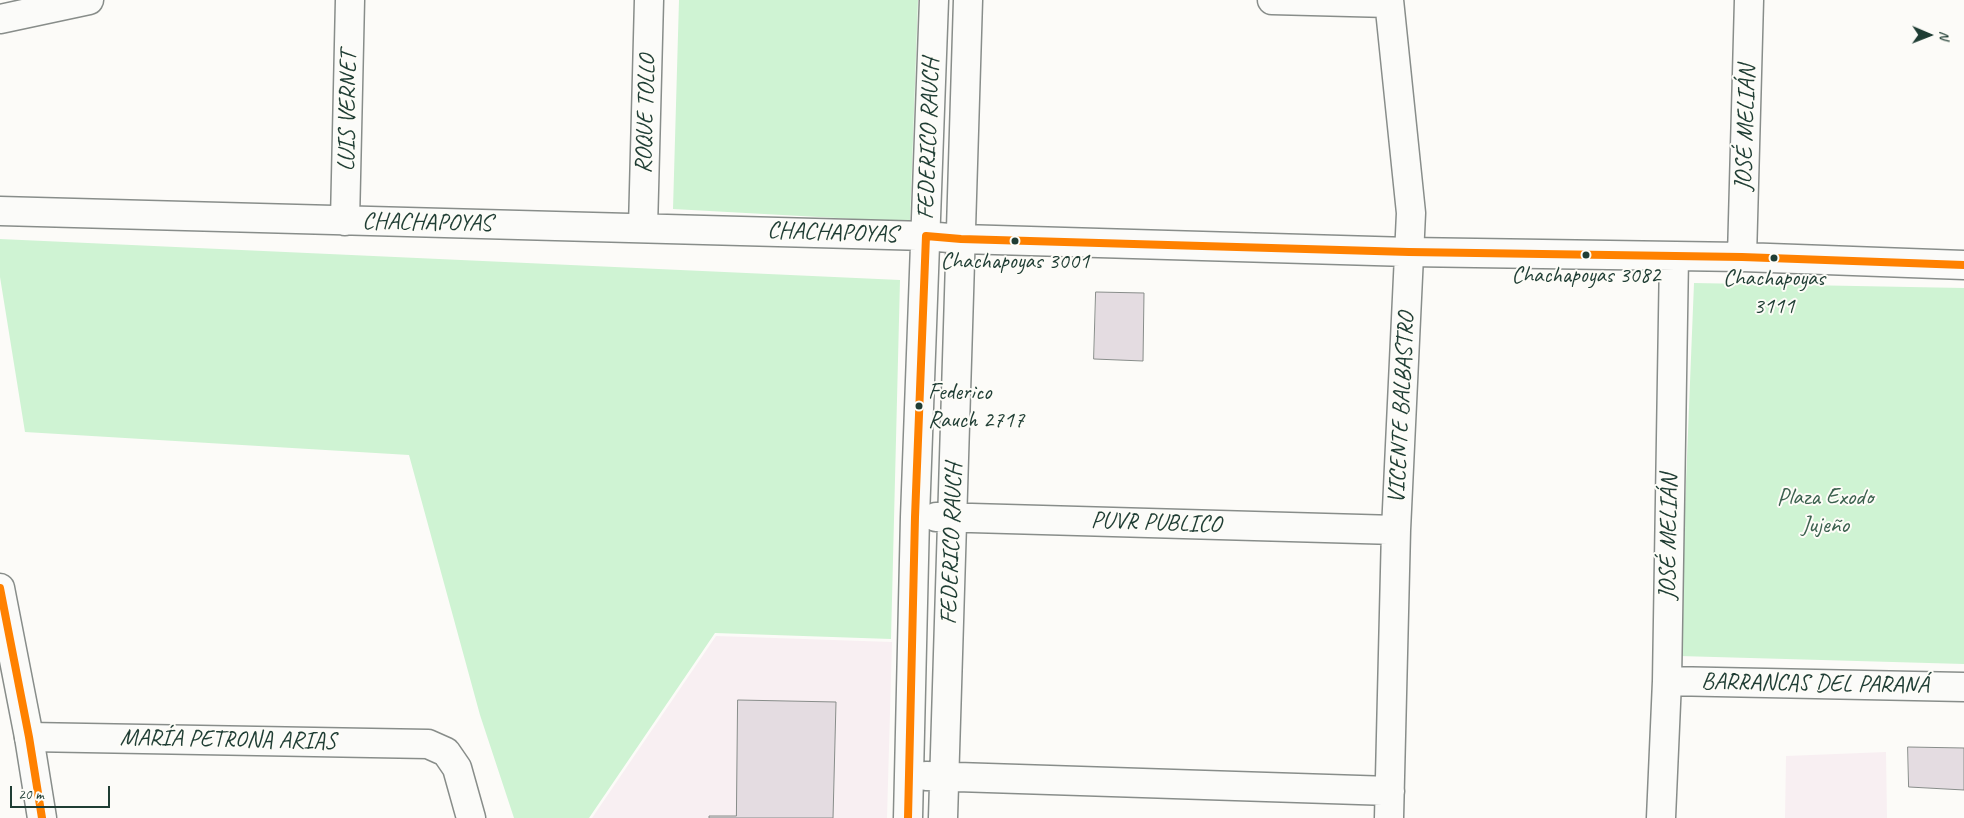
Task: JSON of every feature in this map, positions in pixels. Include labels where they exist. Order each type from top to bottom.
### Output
[{"type":"street","points":[[0,19],[89,0]]},
{"type":"street","name":"LUIS VERNET","points":[[345,221],[350,0]]},
{"type":"street","name":"ROQUE TOLLO","points":[[643,228],[649,0]]},
{"type":"street","name":"FEDERICO RAUCH","points":[[908,818],[915,517],[934,0]]},
{"type":"street","name":"FEDERICO RAUCH","points":[[943,818],[968,0]]},
{"type":"street","points":[[1272,0],[1389,2]]},
{"type":"street","name":"JOSÉ MELIÁN","points":[[1742,257],[1749,0]]},
{"type":"street","name":"VICENTE BALBASTRO","points":[[1389,2],[1411,213],[1396,530],[1389,818]]},
{"type":"street","name":"CHACHAPOYAS","points":[[0,211],[926,236],[961,239],[1410,252],[1742,257],[1964,265]]},
{"type":"street","name":"JOSÉ MELIÁN","points":[[1661,818],[1667,681],[1674,256]]},
{"type":"street","name":"PUVR PUBLICO","points":[[915,517],[1396,530]]},
{"type":"street","points":[[0,588],[29,737],[42,818]]},
{"type":"street","name":"BARRANCAS DEL PARANÁ","points":[[1667,681],[1964,687]]},
{"type":"street","name":"MARÍA PETRONA ARIAS","points":[[29,737],[428,744],[446,752],[457,768],[471,818]]},
{"type":"street","points":[[909,776],[1390,791]]},
{"type":"shaded area","points":[[716,636],[892,642],[887,818],[592,818]]},
{"type":"shaded area","points":[[1886,752],[1887,818],[1785,818],[1786,756]]},
{"type":"green space","points":[[679,0],[918,0],[910,222],[673,209]]},
{"type":"green space","points":[[0,239],[900,280],[891,639],[715,633],[589,818],[514,818],[480,715],[409,455],[25,432],[0,277]]},
{"type":"green space","name":"Plaza Exodo Jujeño","points":[[1694,283],[1964,288],[1964,664],[1679,656]]},
{"type":"building","points":[[1096,292],[1144,293],[1143,361],[1094,359]]},
{"type":"building","points":[[738,700],[836,702],[833,818],[709,818],[709,816],[736,816]]},
{"type":"building","points":[[1908,747],[1964,748],[1964,790],[1909,787]]},
{"type":"transit line","points":[[908,818],[915,517],[926,236],[961,239],[1409,252],[1742,257],[1964,265]]},
{"type":"transit line","points":[[0,588],[29,737],[42,818]]},
{"type":"place","name":"Chachapoyas 3001","points":[[1015,241]]},
{"type":"place","name":"Chachapoyas 3082","points":[[1586,255]]},
{"type":"place","name":"Chachapoyas 3111","points":[[1774,258]]},
{"type":"place","name":"Federico Rauch 2717","points":[[919,406]]}]
